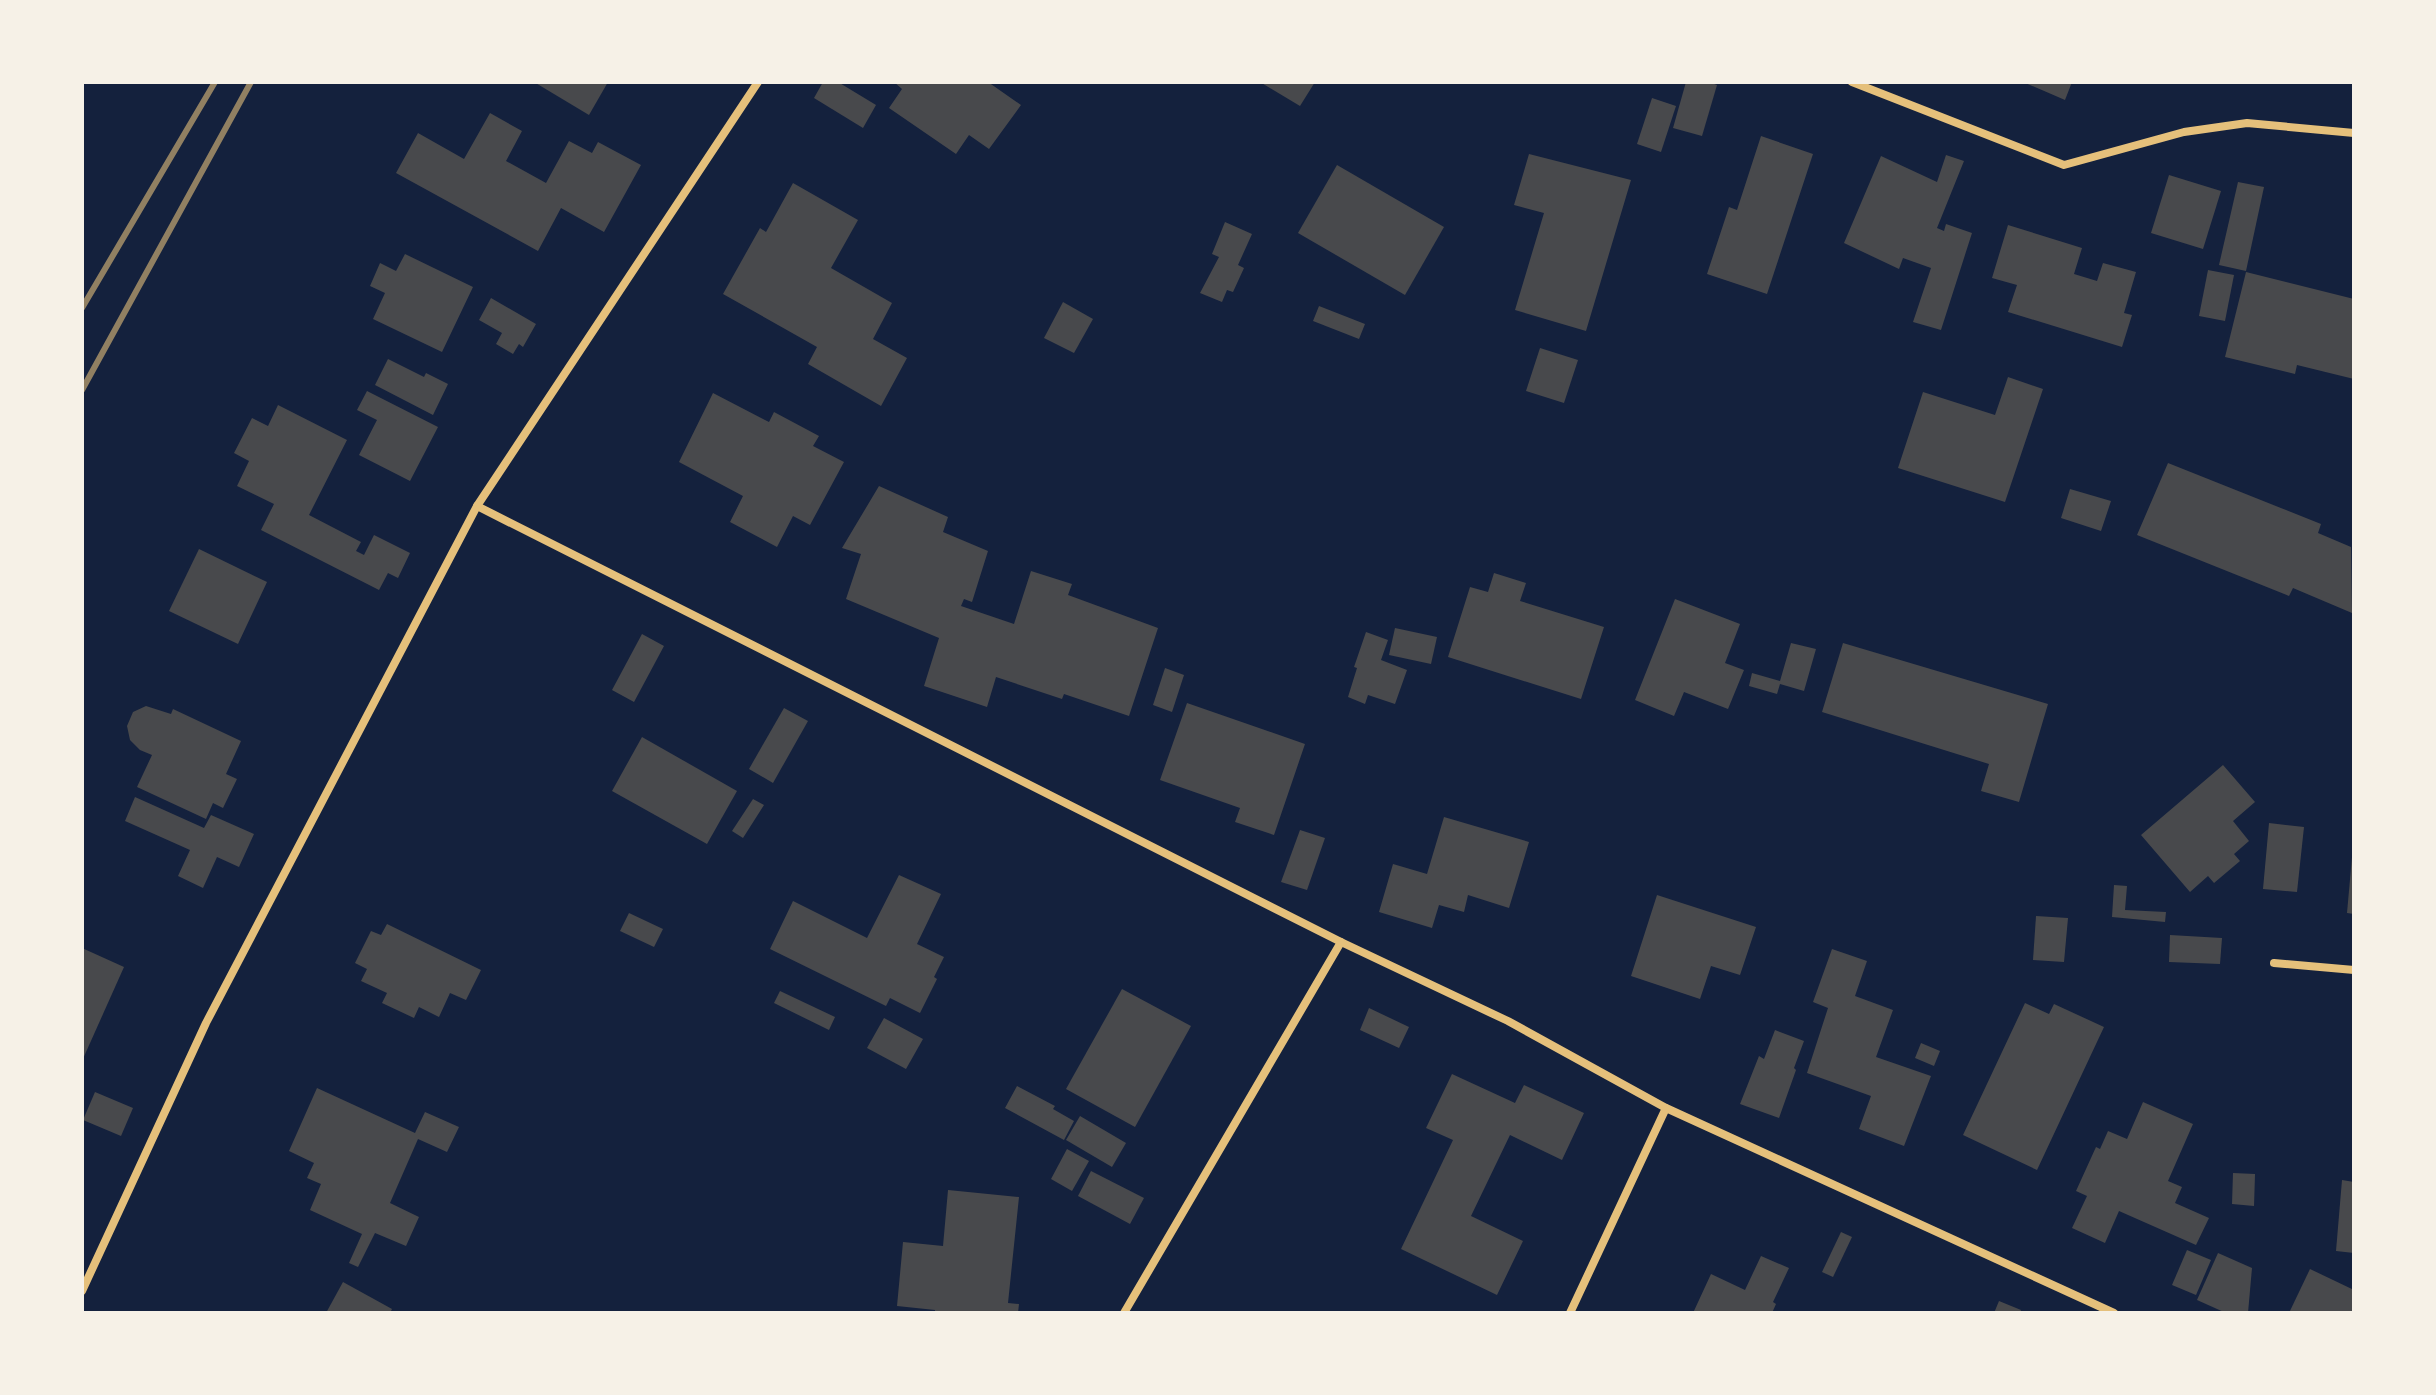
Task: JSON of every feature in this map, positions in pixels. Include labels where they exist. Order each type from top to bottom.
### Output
[{"type":"street","points":[[82,1291],[206,1023],[477,506],[758,82]]},
{"type":"street","points":[[1852,82],[2064,165],[2184,132],[2247,123],[2354,133]]},
{"type":"street","points":[[477,506],[1341,942],[1508,1021],[1666,1108],[2114,1313]]},
{"type":"street","points":[[1124,1313],[1341,942]]},
{"type":"street","points":[[2274,963],[2354,970]]},
{"type":"street","points":[[1570,1313],[1666,1108]]},
{"type":"building","points":[[534,82],[608,82],[589,115]]},
{"type":"building","points":[[823,82],[838,82],[876,105],[863,128],[814,98]]},
{"type":"building","points":[[894,82],[988,82],[1021,105],[989,149],[969,135],[956,154],[889,108],[902,89]]},
{"type":"building","points":[[1260,82],[1315,82],[1300,106]]},
{"type":"building","points":[[1686,82],[1717,85],[1702,136],[1673,128]]},
{"type":"building","points":[[2023,82],[2072,82],[2065,100]]},
{"type":"building","points":[[1652,98],[1676,106],[1661,152],[1637,144]]},
{"type":"building","points":[[490,113],[522,131],[506,161],[546,183],[569,141],[592,153],[598,142],[641,165],[604,232],[561,208],[538,251],[396,173],[418,133],[464,159]]},
{"type":"building","points":[[1761,136],[1813,154],[1767,294],[1707,274],[1729,207],[1737,210]]},
{"type":"building","points":[[1529,154],[1631,180],[1586,331],[1515,310],[1544,213],[1514,205]]},
{"type":"building","points":[[1946,155],[1964,161],[1937,228],[1944,231],[1946,224],[1972,233],[1941,330],[1913,322],[1931,268],[1903,258],[1899,269],[1844,243],[1881,156],[1937,182]]},
{"type":"building","points":[[1337,165],[1444,227],[1405,295],[1298,233]]},
{"type":"building","points":[[2169,175],[2221,191],[2203,249],[2151,233]]},
{"type":"building","points":[[2238,182],[2264,187],[2246,271],[2219,265]]},
{"type":"building","points":[[793,183],[858,220],[831,268],[892,303],[873,339],[907,358],[881,406],[808,364],[817,347],[723,294],[760,228],[766,232]]},
{"type":"building","points":[[1225,222],[1252,234],[1238,265],[1244,268],[1233,292],[1227,290],[1222,302],[1200,293],[1219,257],[1212,254]]},
{"type":"building","points":[[2008,225],[2082,248],[2074,274],[2097,281],[2103,263],[2136,272],[2124,313],[2132,315],[2122,347],[2008,312],[2017,285],[1992,278]]},
{"type":"building","points":[[405,254],[473,287],[442,352],[373,319],[385,293],[370,286],[380,263],[396,271]]},
{"type":"building","points":[[2208,270],[2234,275],[2225,321],[2199,316]]},
{"type":"building","points":[[2246,272],[2354,299],[2354,379],[2297,365],[2295,374],[2225,357]]},
{"type":"building","points":[[491,298],[536,324],[523,347],[519,344],[513,354],[496,344],[502,333],[479,320]]},
{"type":"building","points":[[1063,302],[1093,319],[1074,353],[1044,338]]},
{"type":"building","points":[[1319,306],[1365,324],[1359,339],[1313,321]]},
{"type":"building","points":[[1540,348],[1578,360],[1564,403],[1526,391]]},
{"type":"building","points":[[388,359],[424,377],[426,373],[448,384],[433,415],[375,385]]},
{"type":"building","points":[[2008,377],[2043,389],[2005,502],[1898,468],[1923,392],[1995,415]]},
{"type":"building","points":[[367,391],[438,427],[410,481],[359,455],[377,420],[357,410]]},
{"type":"building","points":[[713,393],[769,422],[774,412],[819,436],[813,446],[844,462],[810,525],[793,516],[777,547],[730,522],[743,496],[679,462]]},
{"type":"building","points":[[278,405],[347,440],[309,515],[361,542],[356,551],[364,555],[374,535],[410,553],[398,578],[388,573],[379,590],[261,530],[274,504],[237,486],[249,461],[234,453],[252,418],[268,426]]},
{"type":"building","points":[[2168,463],[2321,524],[2318,533],[2351,547],[2352,613],[2293,588],[2289,596],[2137,535]]},
{"type":"building","points":[[879,486],[948,517],[943,532],[988,551],[972,602],[964,599],[961,606],[1014,624],[1031,571],[1072,584],[1068,595],[1158,628],[1129,716],[1064,694],[1062,699],[996,677],[987,707],[924,686],[939,638],[846,599],[861,554],[842,548]]},
{"type":"building","points":[[2070,489],[2111,501],[2101,531],[2061,518]]},
{"type":"building","points":[[199,549],[267,582],[238,644],[169,611]]},
{"type":"building","points":[[1494,573],[1526,583],[1520,601],[1604,627],[1581,699],[1448,657],[1470,587],[1488,592]]},
{"type":"building","points":[[1675,599],[1740,624],[1725,663],[1744,670],[1728,709],[1684,692],[1674,716],[1635,700]]},
{"type":"building","points":[[1395,628],[1437,637],[1431,664],[1389,655]]},
{"type":"building","points":[[1366,632],[1388,640],[1381,660],[1407,670],[1395,704],[1368,695],[1365,704],[1348,697]]},
{"type":"building","points":[[642,634],[664,646],[634,702],[612,690]]},
{"type":"building","points":[[1791,643],[1816,649],[1804,691],[1780,684],[1777,694],[1749,686],[1752,673],[1780,681]]},
{"type":"building","points":[[1843,643],[2048,704],[2019,802],[1981,791],[1989,764],[1822,712]]},
{"type":"building","points":[[1165,668],[1184,675],[1172,712],[1153,705]]},
{"type":"building","points":[[1187,703],[1305,744],[1274,835],[1235,822],[1240,808],[1160,780]]},
{"type":"building","points":[[146,706],[171,714],[173,709],[241,741],[226,774],[237,779],[223,808],[213,803],[206,819],[137,787],[152,755],[140,750],[130,740],[127,726],[133,712]]},
{"type":"building","points":[[784,708],[808,721],[773,783],[749,769]]},
{"type":"building","points":[[642,737],[737,791],[707,844],[612,791]]},
{"type":"building","points":[[2223,765],[2255,802],[2233,821],[2249,841],[2234,854],[2240,861],[2214,883],[2208,876],[2190,892],[2141,835]]},
{"type":"building","points":[[135,797],[204,828],[211,815],[254,834],[239,867],[217,857],[203,888],[178,876],[190,850],[125,821]]},
{"type":"building","points":[[753,799],[764,805],[743,838],[732,831]]},
{"type":"building","points":[[1444,817],[1529,842],[1509,908],[1468,895],[1464,912],[1439,905],[1432,928],[1379,912],[1393,864],[1427,874]]},
{"type":"building","points":[[2269,823],[2304,827],[2297,892],[2263,889]]},
{"type":"building","points":[[1300,830],[1325,838],[1307,890],[1281,882]]},
{"type":"building","points":[[2354,857],[2354,914],[2347,913]]},
{"type":"building","points":[[899,875],[941,894],[917,944],[944,957],[920,1013],[890,998],[886,1006],[770,949],[793,901],[867,938]]},
{"type":"building","points":[[2114,885],[2127,886],[2125,910],[2166,912],[2165,922],[2112,917]]},
{"type":"building","points":[[1657,895],[1756,927],[1740,975],[1711,966],[1700,999],[1631,976]]},
{"type":"building","points":[[629,913],[663,929],[654,947],[620,931]]},
{"type":"building","points":[[2036,916],[2068,918],[2064,962],[2033,960]]},
{"type":"building","points":[[387,924],[481,970],[466,1000],[450,993],[439,1017],[419,1007],[414,1018],[382,1003],[387,993],[361,981],[367,969],[355,963],[371,931],[381,935]]},
{"type":"building","points":[[2170,935],[2222,938],[2220,964],[2169,962]]},
{"type":"building","points":[[82,948],[124,967],[82,1061]]},
{"type":"building","points":[[1832,949],[1867,961],[1855,996],[1893,1010],[1876,1057],[1931,1076],[1904,1146],[1859,1129],[1871,1096],[1807,1073],[1828,1008],[1813,1002]]},
{"type":"building","points":[[1122,989],[1191,1026],[1135,1127],[1066,1089]]},
{"type":"building","points":[[780,991],[835,1017],[829,1030],[774,1003]]},
{"type":"building","points":[[2025,1003],[2049,1014],[2054,1004],[2104,1027],[2037,1170],[1963,1135]]},
{"type":"building","points":[[1369,1008],[1409,1027],[1399,1048],[1360,1030]]},
{"type":"building","points":[[884,1018],[923,1039],[906,1069],[867,1048]]},
{"type":"building","points":[[1775,1030],[1804,1041],[1779,1118],[1740,1104],[1759,1056],[1764,1059]]},
{"type":"building","points":[[1921,1043],[1940,1051],[1934,1066],[1915,1058]]},
{"type":"building","points":[[1452,1074],[1515,1103],[1524,1085],[1584,1113],[1562,1160],[1510,1135],[1471,1216],[1523,1241],[1497,1295],[1401,1249],[1453,1140],[1426,1128]]},
{"type":"building","points":[[1017,1086],[1055,1106],[1053,1109],[1074,1121],[1064,1140],[1005,1108]]},
{"type":"building","points":[[317,1088],[415,1133],[425,1112],[459,1127],[447,1152],[418,1139],[390,1203],[419,1217],[406,1246],[375,1233],[358,1267],[349,1263],[362,1234],[310,1210],[321,1184],[307,1178],[314,1163],[289,1151]]},
{"type":"building","points":[[95,1092],[133,1108],[121,1136],[83,1120]]},
{"type":"building","points":[[2143,1102],[2193,1124],[2168,1181],[2182,1187],[2175,1203],[2209,1218],[2196,1245],[2119,1211],[2105,1243],[2072,1228],[2087,1196],[2076,1191],[2096,1147],[2100,1149],[2108,1131],[2127,1139]]},
{"type":"building","points":[[1080,1116],[1126,1143],[1112,1167],[1066,1140]]},
{"type":"building","points":[[1067,1149],[1089,1161],[1072,1191],[1051,1179]]},
{"type":"building","points":[[1091,1171],[1144,1198],[1130,1224],[1078,1196]]},
{"type":"building","points":[[2233,1173],[2255,1174],[2254,1206],[2232,1204]]},
{"type":"building","points":[[2342,1180],[2354,1182],[2354,1253],[2336,1251]]},
{"type":"building","points":[[948,1190],[1019,1197],[1008,1303],[1019,1304],[1018,1313],[935,1313],[935,1310],[897,1306],[903,1242],[943,1246]]},
{"type":"building","points":[[1841,1232],[1852,1237],[1833,1277],[1822,1272]]},
{"type":"building","points":[[2187,1250],[2211,1260],[2196,1295],[2172,1285]]},
{"type":"building","points":[[2218,1253],[2252,1268],[2248,1313],[2226,1313],[2197,1300]]},
{"type":"building","points":[[1761,1256],[1789,1268],[1773,1302],[1776,1304],[1772,1313],[1693,1313],[1711,1274],[1745,1290]]},
{"type":"building","points":[[2310,1269],[2354,1290],[2354,1313],[2289,1313]]},
{"type":"building","points":[[343,1282],[392,1309],[390,1313],[326,1313]]},
{"type":"building","points":[[1999,1301],[2021,1310],[2020,1313],[1994,1313]]},
{"type":"railway","points":[[82,308],[215,82]]},
{"type":"railway","points":[[82,390],[251,82]]}]
